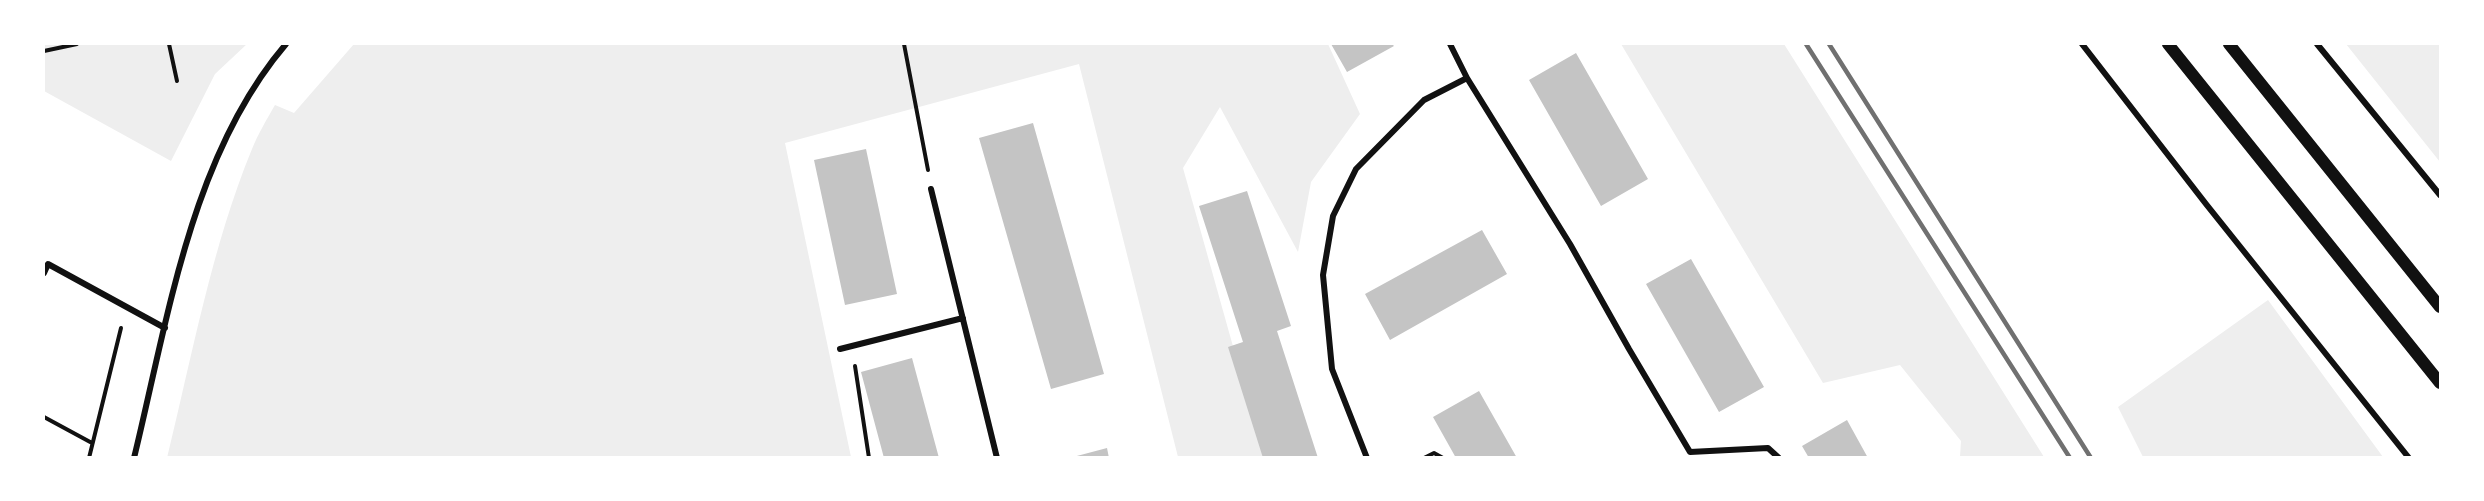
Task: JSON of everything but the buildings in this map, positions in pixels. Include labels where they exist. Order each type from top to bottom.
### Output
[{"type":"main road","points":[[2168,44],[2440,383]]},
{"type":"main road","points":[[2229,44],[2440,307]]},
{"type":"street","points":[[134,458],[182,252],[231,123],[275,56],[286,44]]},
{"type":"street","points":[[1450,44],[1467,78],[1570,244],[1690,452],[1768,448],[1779,458]]},
{"type":"street","points":[[2082,44],[2409,458]]},
{"type":"street","points":[[2317,44],[2440,195]]},
{"type":"street","points":[[1367,458],[1332,369],[1323,275],[1333,216],[1356,169],[1424,100],[1467,78]]},
{"type":"street","points":[[931,189],[997,458]]},
{"type":"street","points":[[44,273],[48,264],[165,328]]},
{"type":"street","points":[[840,349],[963,318]]},
{"type":"path","points":[[44,51],[78,44]]},
{"type":"path","points":[[169,44],[177,81]]},
{"type":"path","points":[[904,44],[931,189]]},
{"type":"path","points":[[89,458],[126,307]]},
{"type":"path","points":[[852,346],[869,458]]},
{"type":"path","points":[[44,417],[92,443]]},
{"type":"path","points":[[1424,458],[1434,453],[1443,458]]},
{"type":"shaded area","points":[[44,44],[247,44],[215,74],[171,161],[44,91]]},
{"type":"shaded area","points":[[354,44],[1328,44],[1360,114],[1311,182],[1298,252],[1220,107],[1183,168],[1264,457],[1178,457],[1079,64],[785,143],[851,457],[167,458],[214,263],[225,224],[254,143],[275,105],[294,113]]},
{"type":"shaded area","points":[[1621,44],[1784,44],[2044,457],[1960,457],[1961,441],[1900,365],[1823,383]]},
{"type":"shaded area","points":[[2346,44],[2440,44],[2440,162]]},
{"type":"shaded area","points":[[2268,300],[2383,457],[2143,457],[2118,407]]},
{"type":"railway","points":[[1806,44],[2070,458]]},
{"type":"railway","points":[[1829,44],[2091,458]]}]
